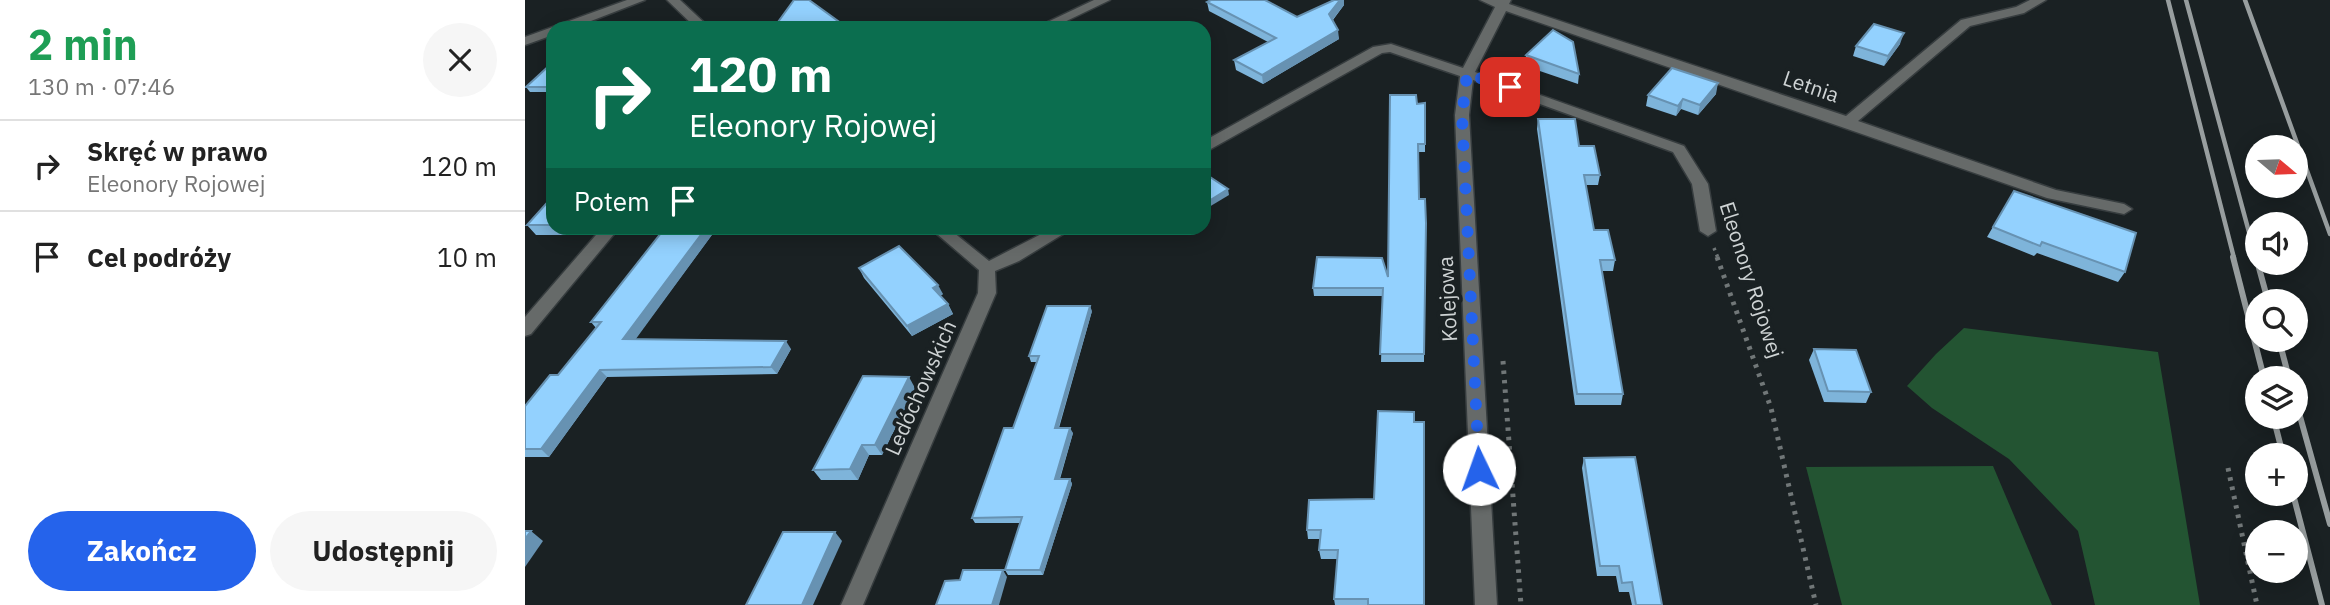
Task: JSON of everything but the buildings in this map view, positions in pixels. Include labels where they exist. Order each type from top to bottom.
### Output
[{"type":"street","points":[[580,21],[639,0]]},
{"type":"street","points":[[673,0],[696,21]]},
{"type":"street","points":[[1057,21],[1104,0]]},
{"type":"street","points":[[1848,122],[1966,23],[2020,10],[2040,0]]},
{"type":"street","name":"Letnia","points":[[1498,2],[2053,194],[2124,209]]},
{"type":"street","name":"Kolejowa","points":[[1486,605],[1462,116],[1467,74],[1498,2]]},
{"type":"street","points":[[525,41],[546,34]]},
{"type":"street","points":[[1211,143],[1378,50],[1401,50],[1467,74]]},
{"type":"street","name":"Eleonory Rojowej","points":[[1467,74],[1679,149],[1700,184],[1708,231]]},
{"type":"street","points":[[525,329],[605,235]]},
{"type":"street","points":[[947,235],[987,268],[1052,235]]},
{"type":"street","name":"Ledóchowskich","points":[[852,605],[988,293],[987,268]]},
{"type":"path","name":"Eleonory Rojowej","points":[[1708,231],[1771,408],[1816,605]]},
{"type":"path","points":[[1502,354],[1521,605]]},
{"type":"path","points":[[2228,468],[2257,605]]},
{"type":"green space","points":[[1964,328],[2158,352],[2200,605],[2095,605],[2078,531],[2009,459],[1932,408],[1907,386]]},
{"type":"green space","points":[[1993,466],[2052,605],[1842,605],[1806,467]]},
{"type":"railway","points":[[2168,0],[2234,258]]},
{"type":"railway","points":[[2186,0],[2245,217]]},
{"type":"railway","points":[[2245,0],[2330,234]]},
{"type":"railway","points":[[2233,257],[2261,366]]},
{"type":"railway","points":[[2261,275],[2265,289]]},
{"type":"railway","points":[[2282,352],[2286,366]]},
{"type":"railway","points":[[2276,429],[2280,443]]},
{"type":"railway","points":[[2304,429],[2330,524]]},
{"type":"railway","points":[[2296,506],[2322,605]]},
{"type":"route","points":[[1479,469],[1462,116],[1467,74],[1510,87]]}]
